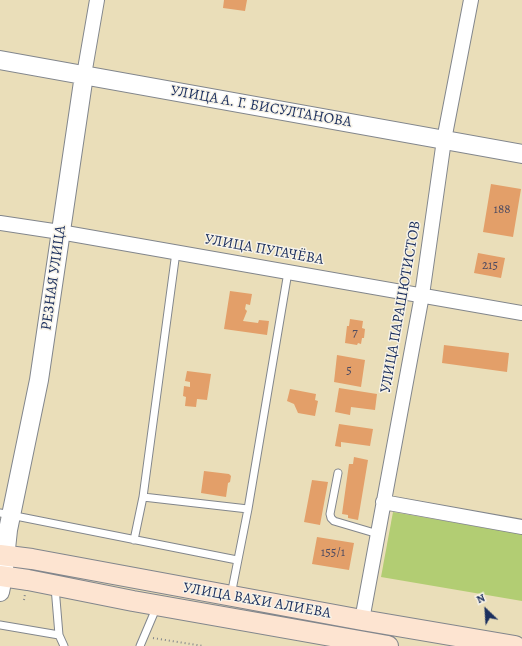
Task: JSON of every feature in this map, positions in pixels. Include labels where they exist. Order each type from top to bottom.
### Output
[{"type":"main road","name":"УЛИЦА ВАХИ АЛИЕВА","points":[[3,555],[514,646]]},
{"type":"main road","name":"УЛИЦА ВАХИ АЛИЕВА","points":[[1,582],[28,580],[388,646]]},
{"type":"street","name":"РЕЗНАЯ УЛИЦА","points":[[1,582],[3,555],[8,530],[6,514],[39,380],[60,232],[97,0]]},
{"type":"street","name":"УЛИЦА ПАРАШЮТИСТОВ","points":[[362,620],[422,295],[444,140],[471,0]]},
{"type":"street","name":"УЛИЦА А. Г. БИСУЛТАНОВА","points":[[0,60],[522,154]]},
{"type":"street","name":"УЛИЦА ПУГАЧЁВА","points":[[0,224],[60,232],[522,313]]},
{"type":"street","points":[[383,502],[522,527]]},
{"type":"lane","points":[[134,540],[142,496],[176,252]]},
{"type":"lane","points":[[231,596],[248,509],[288,272]]},
{"type":"lane","points":[[338,473],[330,514],[331,518],[334,521],[378,534]]},
{"type":"lane","points":[[142,496],[248,509]]},
{"type":"lane","points":[[6,514],[237,560]]},
{"type":"lane","points":[[55,585],[59,635],[64,646]]},
{"type":"lane","points":[[140,646],[158,605]]},
{"type":"lane","points":[[0,625],[59,635]]},
{"type":"path","points":[[144,637],[203,646]]},
{"type":"green space","points":[[393,512],[522,534],[522,601],[381,577]]},
{"type":"building","points":[[224,0],[247,0],[245,11],[223,8]]},
{"type":"building","points":[[491,184],[521,189],[513,237],[483,232]]},
{"type":"building","points":[[478,253],[505,258],[501,278],[474,273]]},
{"type":"building","points":[[230,291],[252,294],[250,305],[246,304],[245,309],[247,311],[243,321],[258,323],[259,320],[269,321],[267,335],[224,329]]},
{"type":"building","points":[[350,319],[363,321],[362,328],[365,329],[364,338],[362,338],[361,344],[358,343],[357,345],[345,343],[347,326],[349,326]]},
{"type":"building","points":[[444,345],[509,353],[507,372],[442,363]]},
{"type":"building","points":[[337,355],[365,360],[361,387],[334,382]]},
{"type":"building","points":[[187,371],[211,374],[207,400],[197,399],[196,407],[185,406],[186,397],[183,396],[184,386],[190,387],[190,382],[185,381]]},
{"type":"building","points":[[339,388],[377,394],[375,410],[351,407],[350,415],[335,412]]},
{"type":"building","points":[[290,389],[316,394],[315,400],[318,401],[315,416],[298,413],[294,404],[287,401]]},
{"type":"building","points":[[339,424],[373,429],[370,446],[341,442],[341,447],[335,446]]},
{"type":"building","points":[[354,457],[368,460],[358,520],[348,518],[348,515],[342,514],[349,464],[353,464]]},
{"type":"building","points":[[204,471],[229,474],[231,476],[230,482],[228,483],[226,497],[201,493]]},
{"type":"building","points":[[312,480],[328,482],[320,525],[304,522]]},
{"type":"building","points":[[317,537],[354,543],[349,570],[312,564]]}]
